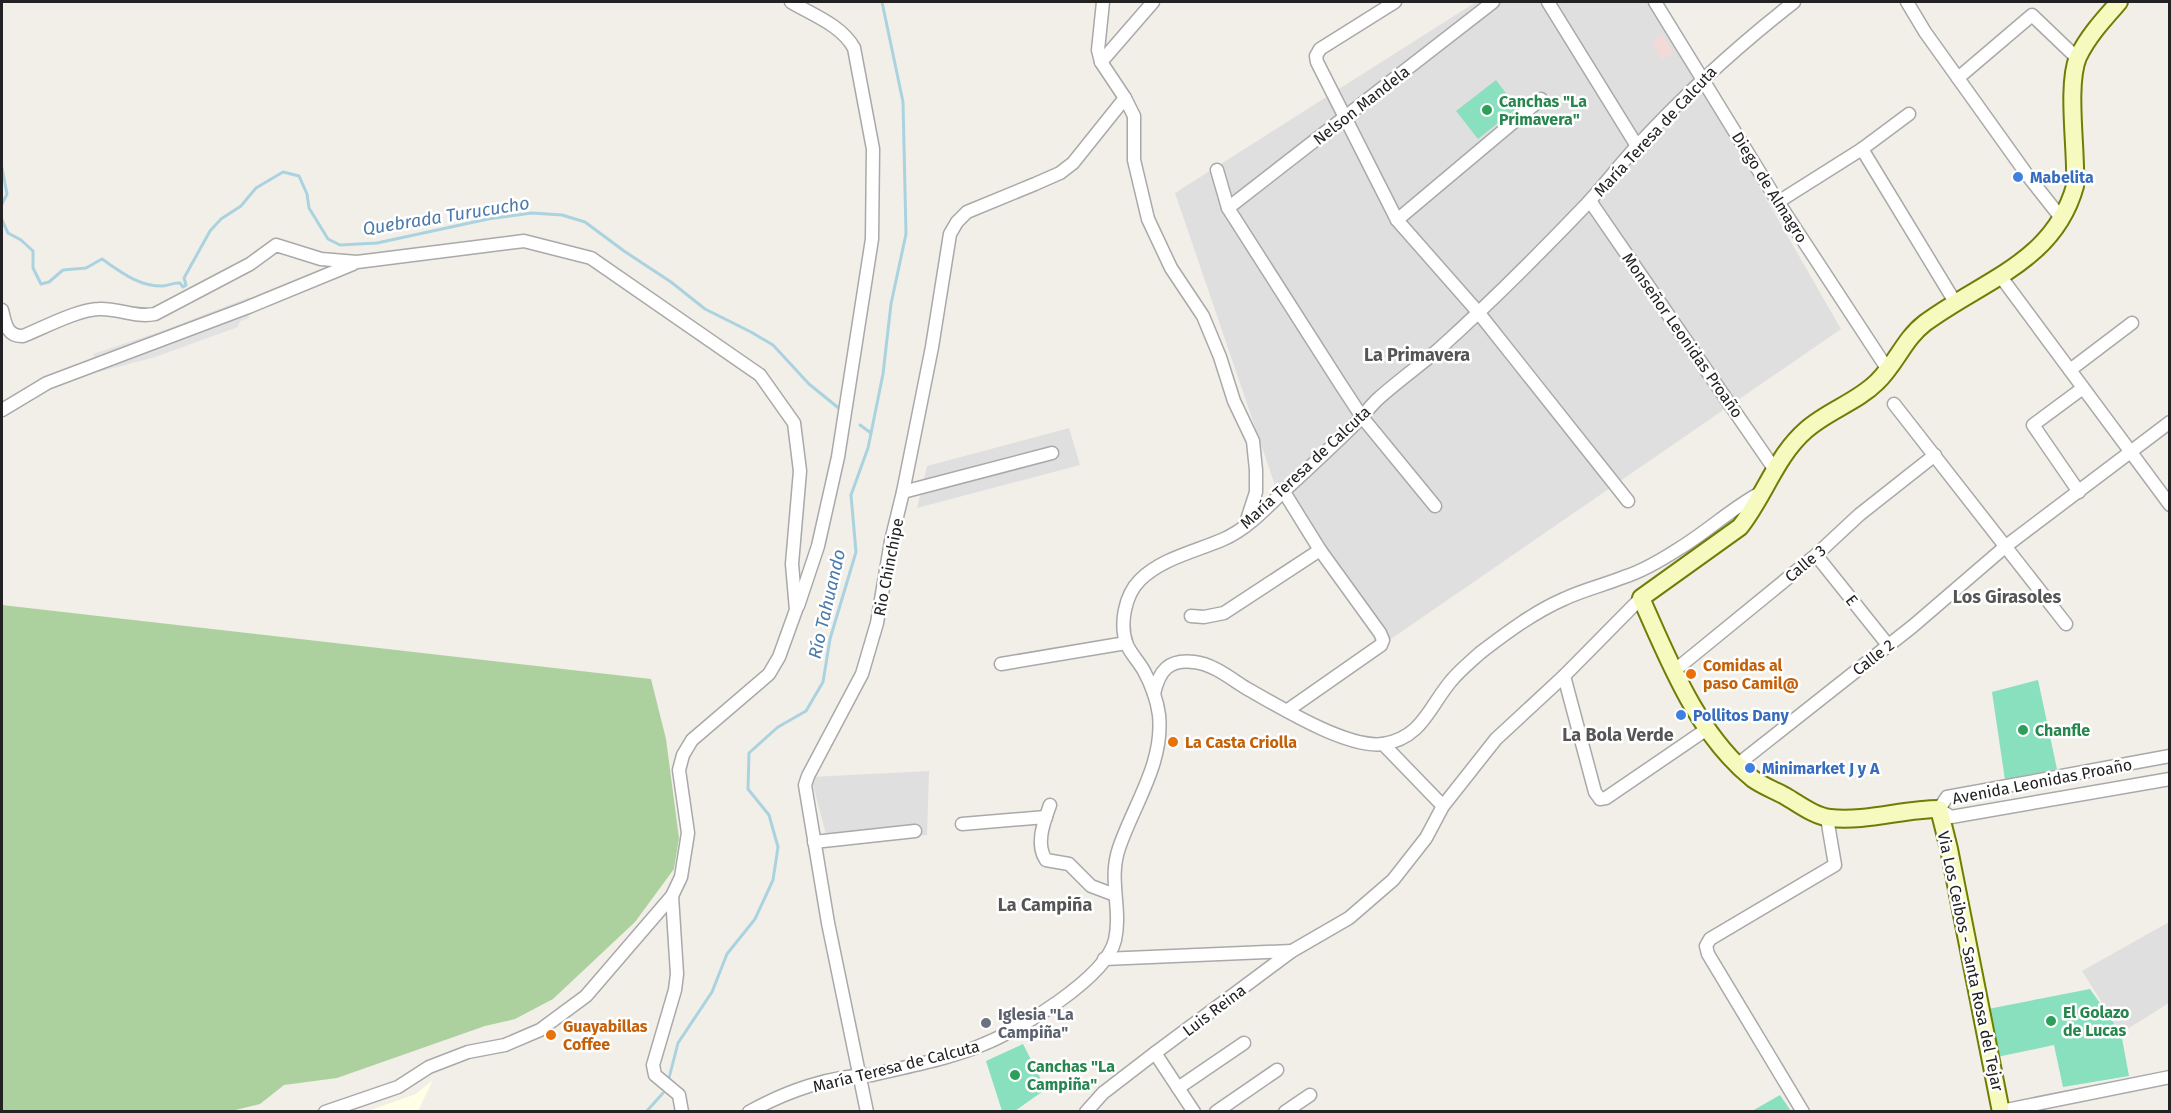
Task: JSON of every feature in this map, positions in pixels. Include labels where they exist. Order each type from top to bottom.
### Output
[{"type":"main road","points":[[1641,598],[1740,527],[1751,513],[1789,449],[1805,431],[1877,383],[1912,333],[1955,302],[2001,277],[2039,248],[2062,219],[2071,202],[2075,186],[2073,83],[2078,59],[2091,34],[2119,2]]},
{"type":"main road","name":"Via Los Ceibos - Santa Rosa del Tejar","points":[[1641,598],[1674,671],[1707,729],[1737,765],[1762,785],[1827,818],[1863,817],[1918,809],[1939,809],[2001,1111]]},
{"type":"street","points":[[325,1112],[398,1087],[439,1063],[468,1052],[505,1045],[540,1030],[586,996],[672,896],[681,877],[688,833],[679,770],[683,755],[692,740],[769,674],[779,657],[818,546],[838,457],[872,239],[873,149],[854,48],[840,30],[791,2]]},
{"type":"street","points":[[1103,2],[1098,50],[1101,62],[1134,116],[1134,160],[1148,219],[1171,268],[1203,316],[1220,357],[1234,401],[1253,441],[1256,492],[1245,526]]},
{"type":"street","points":[[1101,62],[1153,2]]},
{"type":"street","points":[[1395,2],[1320,49],[1316,56],[1317,62],[1397,220],[1478,312],[1628,501]]},
{"type":"street","name":"Nelson Mandela","points":[[1228,208],[1493,2]]},
{"type":"street","points":[[1548,2],[1637,146]]},
{"type":"street","name":"Diego de Almagro","points":[[1655,2],[1778,202],[1888,370]]},
{"type":"street","name":"María Teresa de Calcuta","points":[[749,1112],[764,1103],[814,1085],[861,1075],[872,1075],[981,1046],[1014,1030],[1077,987],[1104,959],[1112,950],[1116,938],[1117,912],[1113,874],[1118,852],[1147,780],[1158,744],[1159,714],[1154,694],[1145,672],[1126,643],[1124,611],[1129,594],[1141,578],[1162,564],[1228,538],[1284,492],[1362,417],[1374,402],[1437,350],[1478,312],[1590,201],[1637,146],[1702,79],[1742,43],[1794,2]]},
{"type":"street","points":[[1907,2],[1925,32],[2028,177],[2062,219]]},
{"type":"street","points":[[1959,78],[2032,15],[2078,59]]},
{"type":"street","name":"Rio Chinchipe","points":[[867,1112],[842,991],[805,785],[862,674],[877,623],[891,541],[932,347],[950,234],[967,212],[1060,173],[1085,150],[1125,98]]},
{"type":"street","points":[[1397,220],[1541,99]]},
{"type":"street","points":[[1778,202],[1862,149],[1909,114]]},
{"type":"street","points":[[1862,149],[1955,302]]},
{"type":"street","points":[[1217,170],[1228,208],[1362,417],[1435,506]]},
{"type":"street","name":"Monseñor Leonidas Proaño","points":[[1590,201],[1775,470]]},
{"type":"street","points":[[2,310],[5,325],[16,336],[23,336],[91,309],[103,308],[143,316],[155,314],[250,264],[276,245],[321,259],[357,262],[524,241],[591,258],[760,375],[794,423],[800,471],[792,564],[796,610]]},
{"type":"street","points":[[2,410],[47,383],[235,312],[357,262]]},
{"type":"street","points":[[2001,277],[2169,505]]},
{"type":"street","points":[[2070,370],[2132,323]]},
{"type":"street","points":[[2079,492],[2033,425],[2083,388]]},
{"type":"street","points":[[1894,404],[2066,624]]},
{"type":"street","name":"Calle 2","points":[[1737,765],[1888,645],[2006,546],[2169,422]]},
{"type":"street","points":[[903,492],[1052,453]]},
{"type":"street","name":"Calle 3","points":[[1674,671],[1816,555],[1859,515],[1935,455]]},
{"type":"street","points":[[1154,694],[1162,670],[1168,666],[1194,662],[1214,668],[1288,710],[1351,740],[1383,744],[1399,739],[1418,727],[1450,682],[1471,661],[1528,619],[1563,599],[1627,576],[1680,549],[1749,498],[1763,491]]},
{"type":"street","points":[[1284,492],[1320,550],[1383,640],[1381,645],[1288,710]]},
{"type":"street","points":[[1191,616],[1204,617],[1224,613],[1320,550]]},
{"type":"street","name":"E","points":[[1816,555],[1888,645]]},
{"type":"street","name":"Luis Reina","points":[[1086,1112],[1103,1093],[1155,1053],[1292,951],[1349,918],[1393,880],[1426,838],[1443,806],[1496,739],[1564,676],[1641,598]]},
{"type":"street","points":[[1001,664],[1126,643]]},
{"type":"street","points":[[1564,676],[1595,792],[1600,799],[1606,798],[1707,729]]},
{"type":"street","points":[[1383,744],[1443,806]]},
{"type":"street","name":"Avenida Leonidas Proaño","points":[[2169,756],[1947,797],[1939,809],[1951,817],[2169,779]]},
{"type":"street","points":[[962,824],[1048,811],[1040,845],[1041,853],[1046,860],[1069,864],[1091,886],[1115,895]]},
{"type":"street","points":[[1803,1112],[1708,954],[1706,946],[1710,939],[1835,865],[1827,818]]},
{"type":"street","points":[[814,842],[915,831]]},
{"type":"street","points":[[672,896],[676,982],[653,1065],[655,1075],[679,1095],[682,1112]]},
{"type":"street","points":[[1104,959],[1292,951]]},
{"type":"street","points":[[1178,1088],[1244,1043]]},
{"type":"street","points":[[1155,1053],[1194,1112]]},
{"type":"street","points":[[1216,1112],[1277,1070]]},
{"type":"street","points":[[2001,1111],[2169,1077]]},
{"type":"street","points":[[1285,1112],[1310,1095]]},
{"type":"shaded area","name":"La Primavera","points":[[1476,2],[1653,2],[1841,329],[1385,643],[1279,497],[1175,193]]},
{"type":"shaded area","points":[[1662,34],[1673,52],[1662,61],[1652,42]]},
{"type":"shaded area","points":[[250,297],[249,318],[240,321],[238,327],[155,357],[99,372],[93,354],[162,331]]},
{"type":"shaded area","points":[[1069,428],[1080,465],[917,508],[927,466]]},
{"type":"shaded area","points":[[929,771],[927,835],[829,846],[811,777]]},
{"type":"shaded area","points":[[2169,922],[2169,1003],[2121,1033],[2082,971]]},
{"type":"shaded area","points":[[433,1080],[418,1111],[350,1111],[371,1110],[416,1094]]},
{"type":"green space","name":"Canchas \"La Primavera\"","points":[[1496,80],[1517,108],[1478,139],[1456,111]]},
{"type":"green space","points":[[2,605],[651,679],[666,739],[679,838],[674,869],[635,922],[553,999],[515,1019],[485,1026],[337,1078],[284,1085],[260,1104],[231,1111],[2,1111]]},
{"type":"green space","name":"Chanfle","points":[[2038,680],[2057,769],[2005,780],[1992,692]]},
{"type":"green space","name":"El Golazo de Lucas","points":[[2090,989],[2121,1033],[2129,1076],[2063,1087],[2054,1045],[1997,1057],[1988,1009]]},
{"type":"green space","name":"Canchas \"La Campiña\"","points":[[1023,1044],[1046,1089],[1015,1111],[1002,1111],[986,1061]]},
{"type":"green space","points":[[1780,1095],[1791,1111],[1752,1111]]},
{"type":"waterway","name":"Río Tahuando","points":[[669,1078],[678,1043],[712,992],[727,954],[755,919],[773,880],[778,847],[769,815],[748,789],[749,753],[778,727],[806,711],[823,682],[830,639],[856,552],[851,495],[868,448],[883,374],[891,304],[906,234],[903,102],[882,2]]},
{"type":"waterway","name":"Quebrada Turucucho","points":[[2,168],[7,194],[2,204]]},
{"type":"waterway","name":"Quebrada Turucucho","points":[[2,220],[8,233],[21,240],[33,251],[33,268],[41,284],[49,282],[63,270],[86,268],[102,259],[145,284],[162,286],[180,283],[183,287],[186,285],[184,278],[210,231],[221,219],[241,206],[256,188],[283,172],[299,176],[307,194],[309,208],[328,239],[340,245],[377,243],[488,219],[532,213],[562,215],[585,222],[671,282],[705,309],[773,345],[809,384],[841,410]]},
{"type":"waterway","points":[[860,425],[871,433]]},
{"type":"waterway","name":"Río Tahuando","points":[[646,1112],[663,1093]]},
{"type":"place","name":"Canchas \"La Primavera\"","points":[[1487,110]]},
{"type":"place","name":"Mabelita","points":[[2018,177]]},
{"type":"place","name":"Comidas al paso Camil@","points":[[1691,674]]},
{"type":"place","name":"Pollitos Dany","points":[[1681,715]]},
{"type":"place","name":"Chanfle","points":[[2023,730]]},
{"type":"place","name":"La Casta Criolla","points":[[1173,742]]},
{"type":"place","name":"Minimarket J y A","points":[[1750,768]]},
{"type":"place","name":"El Golazo de Lucas","points":[[2051,1021]]},
{"type":"place","name":"Iglesia \"La Campiña\"","points":[[986,1023]]},
{"type":"place","name":"Guayabillas Coffee","points":[[551,1035]]},
{"type":"place","name":"Canchas \"La Campiña\"","points":[[1015,1075]]},
{"type":"district","name":"La Primavera","points":[[1417,355]]},
{"type":"district","name":"Los Girasoles","points":[[2007,597]]},
{"type":"district","name":"La Bola Verde","points":[[1618,735]]},
{"type":"district","name":"La Campiña","points":[[1045,905]]}]
